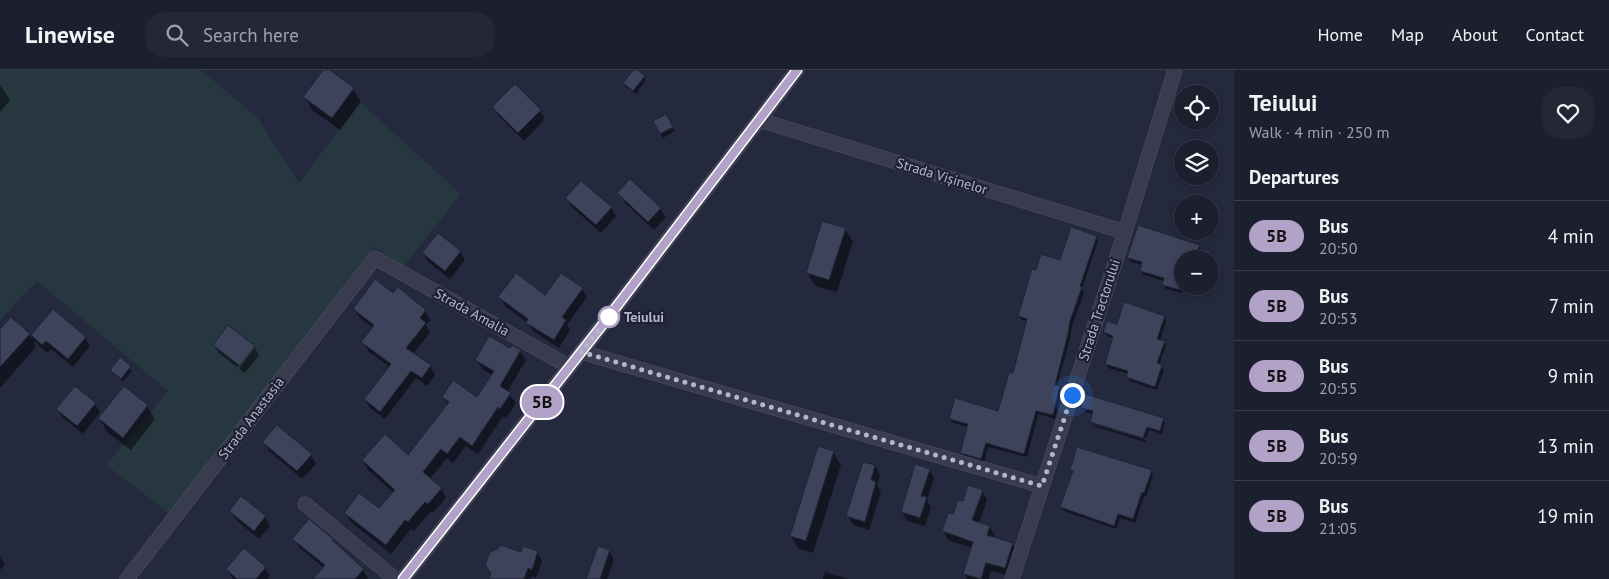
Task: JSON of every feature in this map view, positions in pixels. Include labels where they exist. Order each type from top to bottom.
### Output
[{"type":"street","points":[[403,579],[570,367],[797,70]]},
{"type":"street","name":"Strada Tractorului","points":[[1012,579],[1175,70]]},
{"type":"street","name":"Strada Vișinelor","points":[[759,120],[1124,232]]},
{"type":"street","name":"Strada Amalia","points":[[375,258],[570,367]]},
{"type":"street","name":"Strada Anastasia","points":[[128,579],[375,258]]},
{"type":"street","points":[[581,352],[1042,486]]},
{"type":"street","points":[[305,504],[396,579]]},
{"type":"shaded area","points":[[0,70],[201,70],[257,117],[299,183],[360,102],[461,194],[404,266],[374,247],[170,514],[106,465],[168,391],[37,281],[0,320]]},
{"type":"building","points":[[323,70],[330,70],[354,88],[332,118],[303,97]]},
{"type":"building","points":[[633,70],[638,70],[645,76],[633,91],[623,83]]},
{"type":"building","points":[[515,84],[541,110],[518,133],[492,107]]},
{"type":"building","points":[[666,114],[673,127],[660,134],[653,121]]},
{"type":"building","points":[[630,179],[661,208],[648,222],[617,193]]},
{"type":"building","points":[[581,181],[612,207],[596,225],[565,198]]},
{"type":"building","points":[[822,221],[846,228],[829,280],[806,273]]},
{"type":"building","points":[[1138,225],[1174,237],[1174,240],[1184,240],[1200,245],[1198,250],[1174,250],[1174,288],[1162,285],[1164,278],[1140,271],[1142,262],[1127,258]]},
{"type":"building","points":[[1071,227],[1097,236],[1070,321],[1055,385],[1060,386],[1053,415],[1036,411],[1024,454],[986,443],[981,459],[960,453],[968,424],[949,419],[955,398],[998,411],[1009,373],[1013,373],[1027,319],[1018,316],[1032,269],[1036,270],[1041,254],[1060,260]]},
{"type":"building","points":[[438,233],[461,251],[445,271],[422,253]]},
{"type":"building","points":[[516,273],[545,295],[561,273],[583,288],[562,317],[566,320],[554,340],[526,323],[528,319],[498,297]]},
{"type":"building","points":[[375,279],[393,293],[398,287],[426,310],[420,318],[426,323],[406,348],[431,365],[422,378],[411,371],[380,412],[364,399],[391,364],[361,342],[374,325],[353,309]]},
{"type":"building","points":[[1124,302],[1165,316],[1157,339],[1165,341],[1157,363],[1162,365],[1155,387],[1126,377],[1128,371],[1105,364],[1113,336],[1103,332],[1107,321],[1117,324]]},
{"type":"building","points":[[53,309],[86,337],[68,359],[46,341],[42,345],[31,335]]},
{"type":"building","points":[[11,317],[30,334],[0,367],[0,329]]},
{"type":"building","points":[[228,325],[255,346],[240,366],[213,345]]},
{"type":"building","points":[[489,336],[510,348],[512,345],[521,350],[500,386],[511,393],[500,409],[498,407],[472,446],[460,437],[447,454],[441,449],[423,472],[442,488],[428,504],[425,502],[408,522],[405,520],[386,545],[344,513],[359,493],[379,508],[395,490],[362,460],[385,434],[408,455],[449,402],[442,397],[453,380],[477,397],[494,371],[475,360]]},
{"type":"building","points":[[120,357],[131,366],[121,379],[110,370]]},
{"type":"building","points":[[75,386],[96,403],[77,426],[56,409]]},
{"type":"building","points":[[124,386],[148,405],[123,438],[98,418]]},
{"type":"building","points":[[1085,394],[1164,418],[1160,431],[1147,427],[1143,438],[1090,422],[1093,411],[1081,408]]},
{"type":"building","points":[[277,425],[312,454],[297,471],[262,442]]},
{"type":"building","points":[[818,446],[834,451],[806,541],[790,536]]},
{"type":"building","points":[[1077,447],[1152,470],[1133,519],[1118,514],[1114,526],[1060,507],[1073,471],[1070,470]]},
{"type":"building","points":[[863,462],[875,465],[871,480],[876,482],[865,522],[846,516]]},
{"type":"building","points":[[915,464],[930,469],[921,496],[927,497],[920,518],[901,512]]},
{"type":"building","points":[[968,485],[983,490],[972,520],[990,526],[987,535],[1013,543],[1005,568],[986,563],[981,579],[963,574],[973,542],[942,531],[948,513],[953,514],[958,500],[963,501]]},
{"type":"building","points":[[241,496],[266,516],[254,531],[229,511]]},
{"type":"building","points":[[309,519],[364,569],[355,579],[313,579],[325,565],[292,539]]},
{"type":"building","points":[[500,545],[521,552],[523,546],[538,551],[532,570],[528,568],[524,579],[489,579],[491,573],[485,565],[490,552],[498,549]]},
{"type":"building","points":[[598,546],[610,550],[600,579],[586,579]]},
{"type":"building","points":[[244,548],[266,567],[256,579],[237,579],[226,569]]},
{"type":"bus line","name":"5B","points":[[403,579],[607,319],[797,70]]},
{"type":"place","name":"Teiului","points":[[609,317]]},
{"type":"route","points":[[609,317],[581,352],[1042,486],[1072,395]]}]
